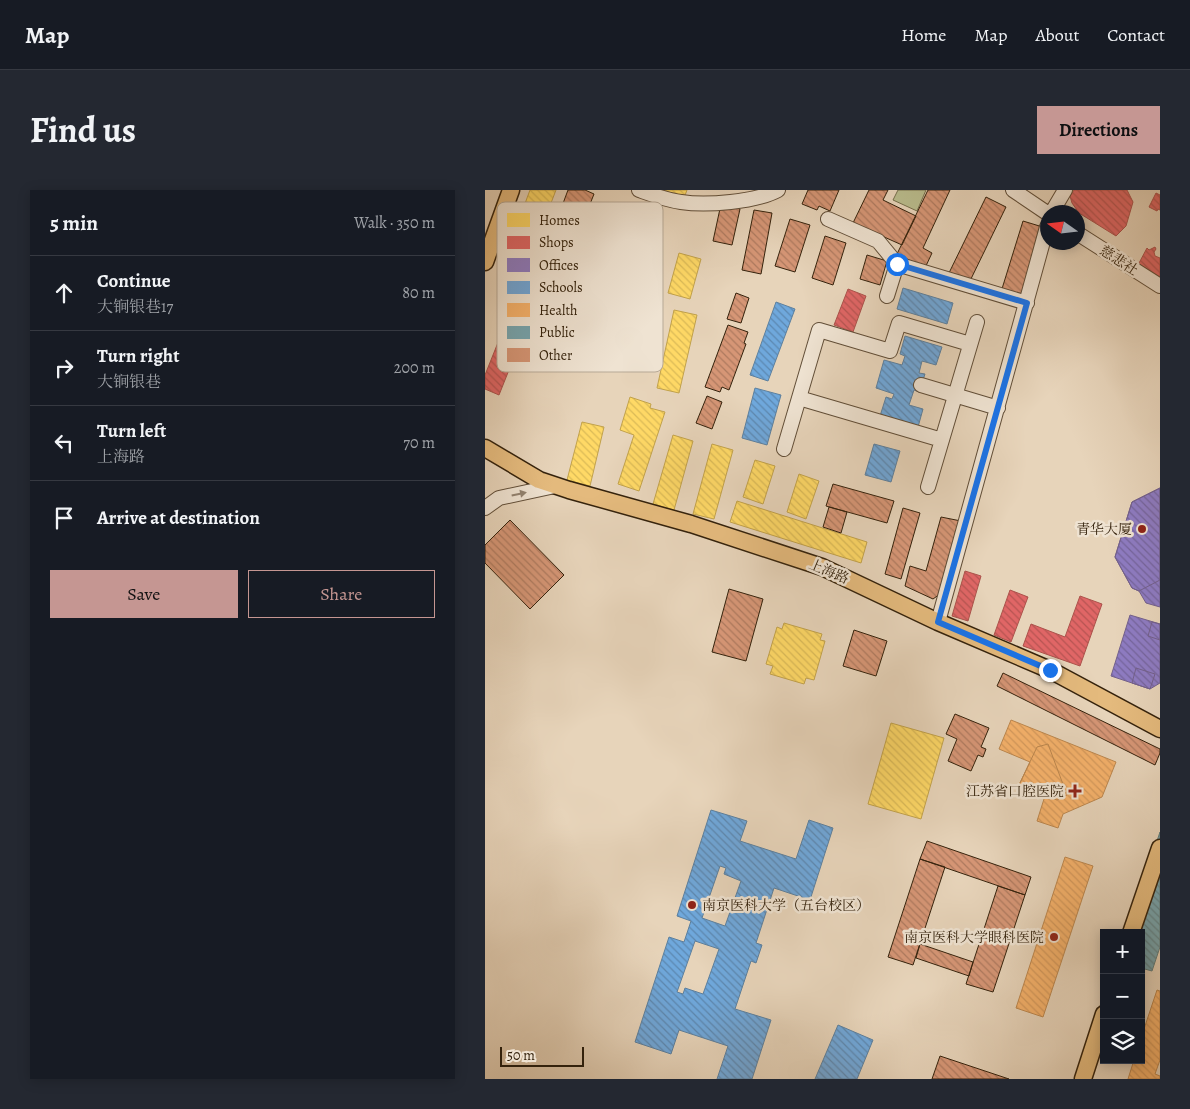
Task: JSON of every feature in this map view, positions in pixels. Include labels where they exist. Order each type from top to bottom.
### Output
[{"type":"main road","points":[[507,202],[511,190]]},
{"type":"main road","points":[[485,262],[497,229]]},
{"type":"main road","name":"上海路","points":[[485,448],[539,480],[555,486],[691,524],[822,567],[938,622],[1050,670],[1160,729]]},
{"type":"main road","points":[[1132,929],[1160,848]]},
{"type":"main road","points":[[1083,1079],[1102,1019]]},
{"type":"street","points":[[639,190],[682,203],[698,203],[747,200],[778,190]]},
{"type":"street","points":[[1013,190],[1040,208]]},
{"type":"street","points":[[1056,205],[1065,190]]},
{"type":"street","points":[[828,219],[878,241],[897,264],[1027,303]]},
{"type":"street","name":"慈悲社","points":[[1085,238],[1160,286]]},
{"type":"street","points":[[938,622],[1041,250]]},
{"type":"street","points":[[887,296],[897,264]]},
{"type":"street","points":[[928,487],[977,322]]},
{"type":"street","points":[[784,449],[819,330],[891,351],[899,323],[970,344]]},
{"type":"street","points":[[921,385],[998,408]]},
{"type":"street","points":[[799,398],[942,440]]},
{"type":"street","points":[[485,508],[499,498],[555,486]]},
{"type":"green space","points":[[898,190],[926,190],[917,211],[893,200]]},
{"type":"building: Homes","points":[[530,190],[556,190],[551,202],[526,202]]},
{"type":"building: Homes","points":[[664,190],[687,190],[684,198]]},
{"type":"building: Homes","points":[[679,253],[701,259],[690,299],[668,293]]},
{"type":"building: Homes","points":[[674,310],[697,315],[679,393],[657,388],[660,372],[663,372],[663,360]]},
{"type":"building: Homes","points":[[630,397],[651,404],[650,408],[665,412],[639,491],[618,484],[634,435],[620,430]]},
{"type":"building: Homes","points":[[582,422],[604,427],[590,486],[567,480]]},
{"type":"building: Homes","points":[[673,435],[693,441],[674,510],[653,504]]},
{"type":"building: Homes","points":[[712,444],[733,450],[714,519],[693,514]]},
{"type":"building: Homes","points":[[755,460],[775,466],[763,504],[743,497]]},
{"type":"building: Homes","points":[[799,474],[819,481],[806,519],[787,512]]},
{"type":"building: Homes","points":[[737,501],[867,542],[861,563],[730,522]]},
{"type":"building: Homes","points":[[784,623],[822,634],[820,640],[825,641],[814,680],[806,678],[804,684],[770,674],[773,666],[766,664],[777,627],[782,629]]},
{"type":"building: Homes","points":[[891,723],[944,738],[921,819],[868,804]]},
{"type":"building: Shops","points":[[1074,190],[1127,190],[1133,202],[1126,226],[1116,236],[1085,217],[1085,205],[1073,205],[1070,196]]},
{"type":"building: Shops","points":[[1156,193],[1160,195],[1160,210],[1158,209],[1157,211],[1149,207]]},
{"type":"building: Shops","points":[[1155,247],[1155,256],[1160,258],[1160,277],[1150,271],[1149,273],[1138,265],[1147,248],[1149,250]]},
{"type":"building: Shops","points":[[848,289],[866,296],[853,332],[834,325]]},
{"type":"building: Shops","points":[[497,345],[497,372],[508,372],[499,395],[485,389],[485,375]]},
{"type":"building: Shops","points":[[965,571],[981,576],[968,621],[952,616]]},
{"type":"building: Shops","points":[[1010,590],[1028,597],[1011,642],[994,635]]},
{"type":"building: Shops","points":[[1080,596],[1102,604],[1080,666],[1023,646],[1031,624],[1065,637]]},
{"type":"building: Offices","name":"青华大厦","points":[[1160,488],[1160,580],[1139,591],[1132,588],[1115,557],[1132,502]]},
{"type":"building: Offices","name":"青华大厦","points":[[1160,488],[1160,607],[1146,603],[1139,591],[1132,588],[1115,557],[1132,502]]},
{"type":"building: Offices","points":[[1130,615],[1160,624],[1160,683],[1150,689],[1111,676]]},
{"type":"building: Offices","points":[[1152,622],[1160,624],[1160,640],[1148,636]]},
{"type":"building: Offices","points":[[1136,668],[1155,674],[1150,689],[1132,683]]},
{"type":"building: Schools","points":[[903,288],[953,303],[947,324],[897,309]]},
{"type":"building: Schools","points":[[776,302],[795,309],[768,381],[750,375]]},
{"type":"building: Schools","points":[[905,336],[942,347],[936,365],[922,361],[919,373],[925,374],[919,392],[914,390],[909,405],[923,409],[918,427],[880,416],[886,397],[892,399],[894,394],[876,388],[884,360],[902,365],[905,356],[900,354]]},
{"type":"building: Schools","points":[[755,388],[781,395],[767,445],[742,438]]},
{"type":"building: Schools","points":[[874,444],[900,451],[891,482],[865,475]]},
{"type":"building: Schools","points":[[711,810],[747,821],[740,841],[796,859],[809,820],[833,828],[810,900],[774,888],[756,943],[762,945],[756,963],[751,961],[735,1009],[771,1020],[752,1079],[717,1079],[728,1046],[679,1030],[671,1054],[635,1042],[669,937],[684,942],[691,921],[677,916]],"holes":[[[720,866],[726,868],[724,874],[741,881],[725,926],[702,918]],[[695,941],[719,949],[703,994],[685,988],[683,994],[677,992]]]},
{"type":"building: Schools","points":[[838,1025],[873,1040],[857,1079],[815,1079]]},
{"type":"building: Health","points":[[1011,720],[1116,762],[1102,797],[1063,814],[1058,828],[1037,821],[1044,799],[1042,794],[1019,785],[1030,762],[999,749]]},
{"type":"building: Health","points":[[1048,744],[1067,795],[1057,800],[1019,785],[1037,747]]},
{"type":"building: Health","name":"南京医科大学眼科医院","points":[[1065,857],[1093,866],[1043,1017],[1016,1008]]},
{"type":"building: Health","points":[[1157,990],[1160,991],[1160,1060],[1155,1074],[1160,1076],[1160,1079],[1128,1079],[1133,1064],[1145,1064],[1145,1026]]},
{"type":"building: Public","points":[[1160,832],[1160,947],[1152,971],[1145,969],[1145,929],[1127,929]]},
{"type":"building: Other","points":[[568,190],[585,190],[594,194],[591,202],[564,202]]},
{"type":"building: Other","points":[[808,190],[839,190],[830,211],[819,206],[817,210],[802,204]]},
{"type":"building: Other","points":[[869,190],[888,190],[883,200],[916,216],[902,245],[853,223]]},
{"type":"building: Other","points":[[928,190],[950,190],[923,248],[932,253],[925,268],[897,254]]},
{"type":"building: Other","points":[[986,197],[1006,207],[968,285],[948,275]]},
{"type":"building: Other","points":[[721,204],[740,209],[732,245],[713,241]]},
{"type":"building: Other","points":[[754,210],[772,213],[761,274],[742,270]]},
{"type":"building: Other","points":[[790,219],[810,225],[795,272],[775,266]]},
{"type":"building: Other","points":[[1023,221],[1040,226],[1040,247],[1024,299],[1001,292]]},
{"type":"building: Other","points":[[825,236],[846,243],[833,285],[812,278]]},
{"type":"building: Other","points":[[867,255],[887,261],[880,285],[860,279]]},
{"type":"building: Other","points":[[736,293],[749,298],[741,323],[727,319]]},
{"type":"building: Other","points":[[728,325],[748,332],[744,343],[746,344],[729,390],[722,387],[720,392],[705,387]]},
{"type":"building: Other","points":[[707,396],[722,402],[712,429],[696,423]]},
{"type":"building: Other","points":[[833,484],[894,501],[887,523],[826,506]]},
{"type":"building: Other","points":[[829,507],[847,512],[841,533],[823,527]]},
{"type":"building: Other","points":[[903,508],[920,513],[901,579],[885,574]]},
{"type":"building: Other","points":[[941,517],[961,521],[940,594],[933,599],[905,586],[910,566],[926,571]]},
{"type":"building: Other","points":[[510,520],[564,575],[530,609],[485,563],[485,545]]},
{"type":"building: Other","points":[[729,589],[763,599],[746,661],[712,652]]},
{"type":"building: Other","points":[[854,630],[887,641],[876,676],[843,666]]},
{"type":"building: Other","points":[[1003,673],[1160,749],[1155,765],[997,686]]},
{"type":"building: Other","points":[[955,714],[989,728],[981,747],[986,749],[983,757],[978,755],[971,771],[948,761],[957,739],[946,734]]},
{"type":"building: Other","points":[[927,841],[1031,877],[1025,895],[920,859]]},
{"type":"building: Other","points":[[920,859],[945,867],[913,965],[888,957]]},
{"type":"building: Other","points":[[998,886],[1025,895],[993,992],[966,984]]},
{"type":"building: Other","points":[[920,944],[973,962],[969,976],[916,958]]},
{"type":"building: Other","points":[[940,1056],[1009,1079],[932,1079]]},
{"type":"place","name":"青华大厦","points":[[1142,529]]},
{"type":"place","name":"江苏省口腔医院","points":[[1075,791]]},
{"type":"place","name":"南京医科大学（五台校区）","points":[[692,905]]},
{"type":"place","name":"南京医科大学眼科医院","points":[[1054,937]]},
{"type":"route","points":[[897,264],[1027,303],[938,622],[1050,670]]}]
